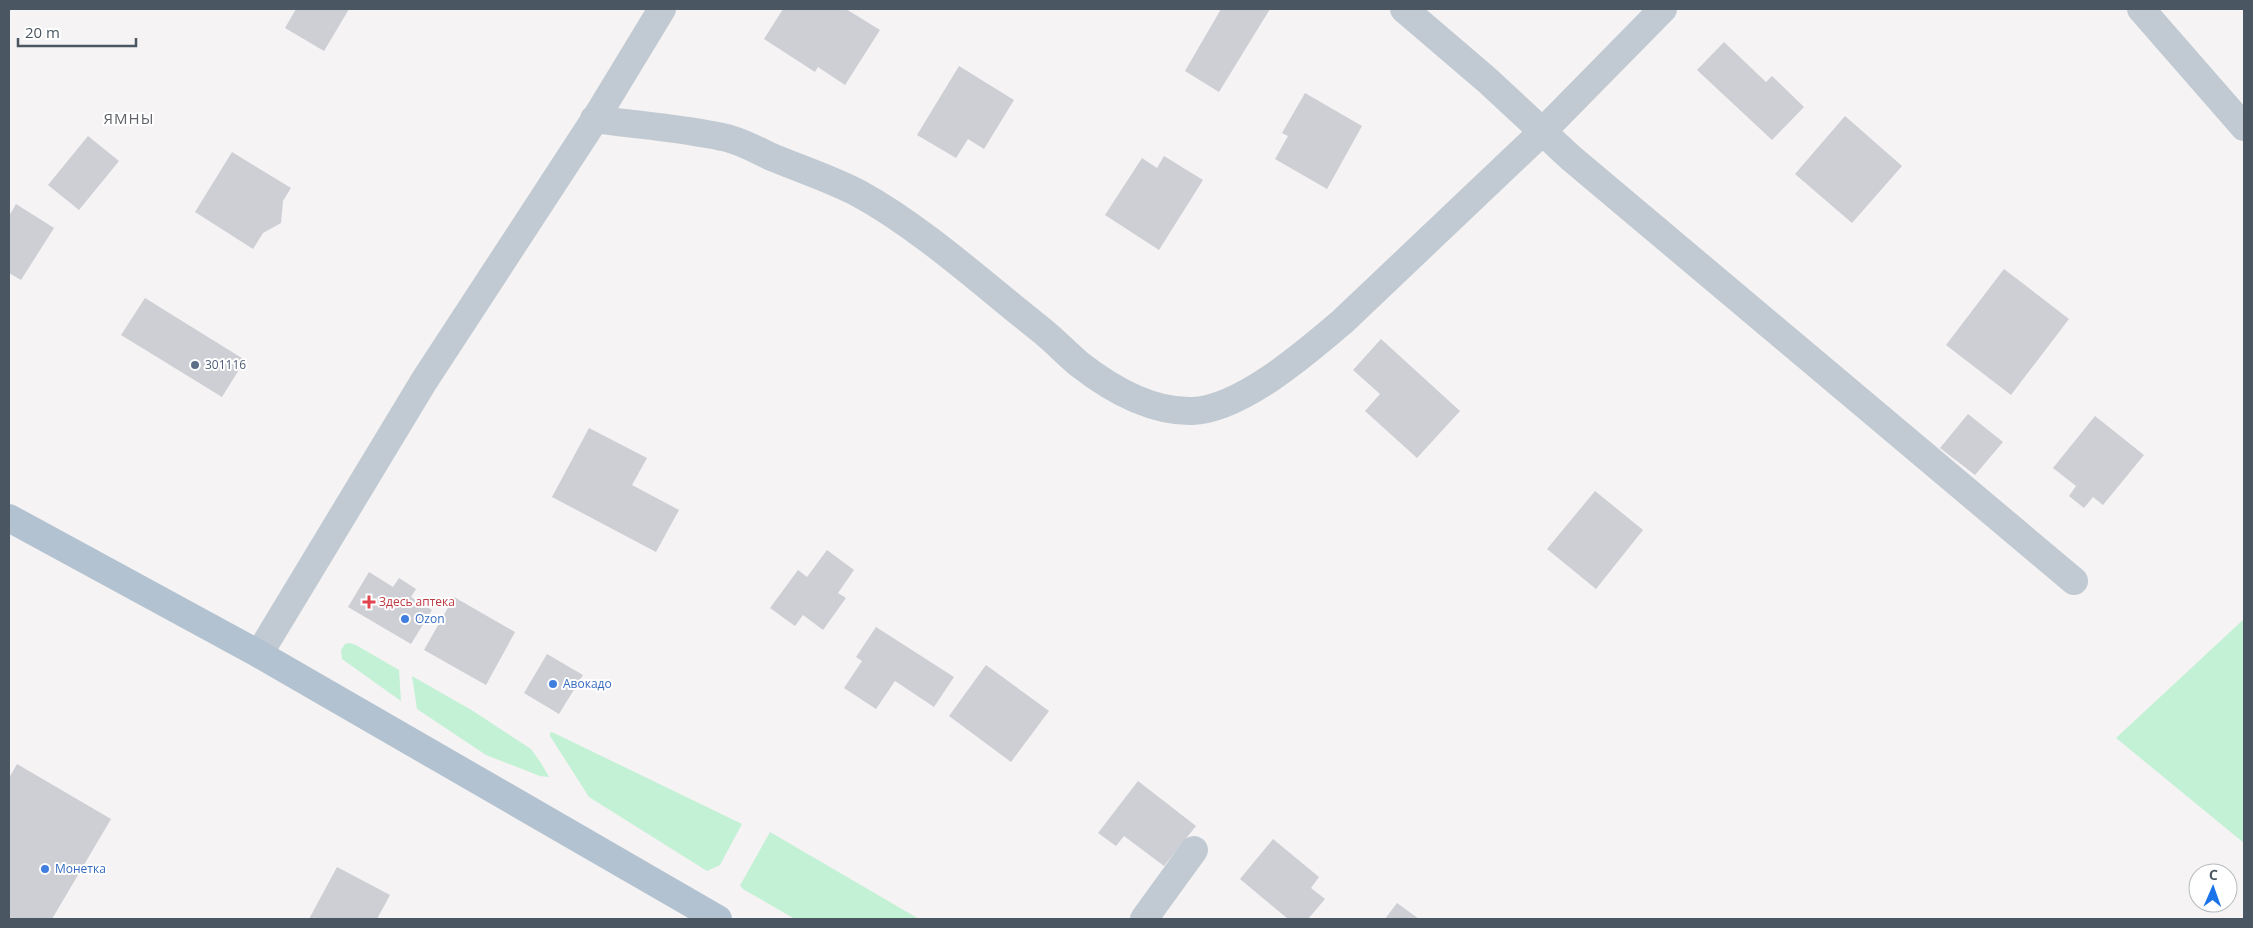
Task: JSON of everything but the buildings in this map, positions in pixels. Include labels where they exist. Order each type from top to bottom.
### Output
[{"type":"main road","points":[[9,518],[259,654],[718,919]]},
{"type":"street","points":[[259,654],[424,381],[594,119],[662,9]]},
{"type":"street","points":[[1404,9],[1487,80],[1571,158],[2074,581]]},
{"type":"street","points":[[594,119],[724,137],[857,192],[916,230],[1045,333],[1080,364],[1118,390],[1153,405],[1193,411],[1215,407],[1247,392],[1310,349],[1349,315],[1542,132],[1663,9]]},
{"type":"street","points":[[2141,9],[2244,127]]},
{"type":"street","points":[[1144,919],[1194,850]]},
{"type":"green space","points":[[2244,619],[2244,843],[2116,738]]},
{"type":"green space","points":[[345,644],[356,645],[399,670],[401,701],[342,659],[341,650]]},
{"type":"green space","points":[[412,676],[473,711],[531,749],[549,777],[540,776],[486,755],[417,709]]},
{"type":"green space","points":[[552,732],[742,824],[720,865],[707,871],[589,797],[550,736]]},
{"type":"green space","points":[[770,832],[919,919],[795,919],[743,889],[740,885]]},
{"type":"place","name":"301116","points":[[195,365]]},
{"type":"place","name":"Здесь аптека","points":[[369,602]]},
{"type":"place","name":"Ozon","points":[[405,619]]},
{"type":"place","name":"Авокадо","points":[[553,684]]},
{"type":"place","name":"Монетка","points":[[45,869]]},
{"type":"district","name":"ЯМНЫ","points":[[129,119]]}]
